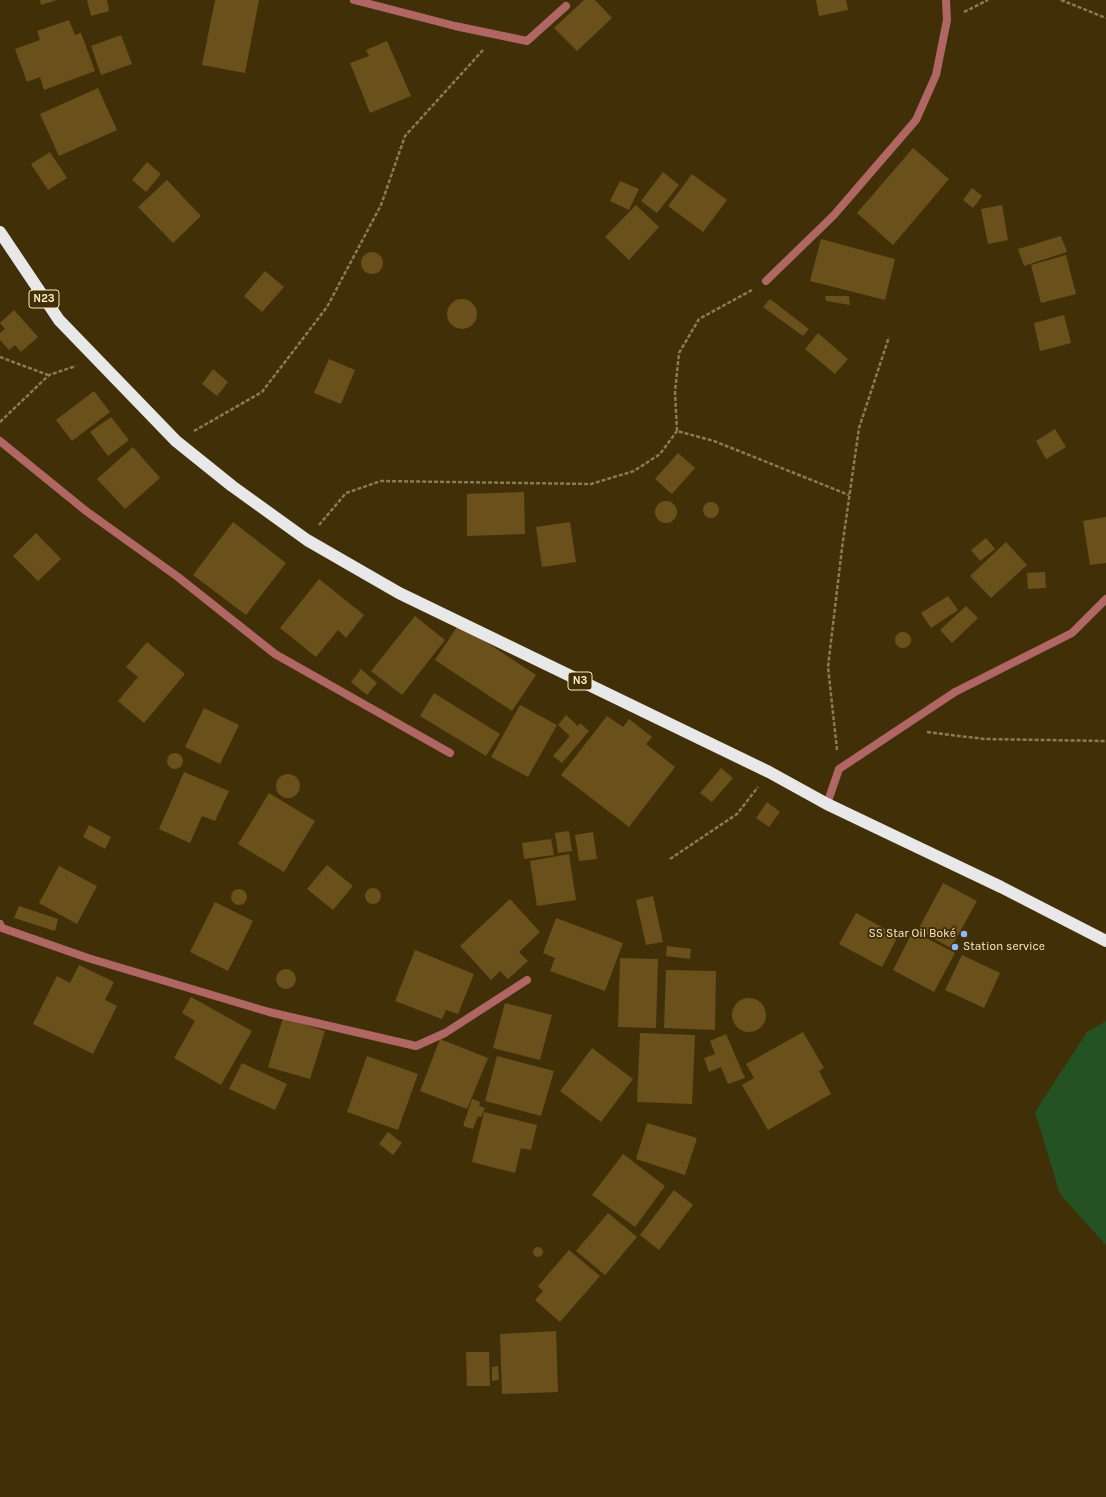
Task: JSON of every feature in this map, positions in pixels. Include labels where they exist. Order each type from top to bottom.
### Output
[{"type":"highway","name":"N23","points":[[0,232],[59,320],[95,359]]},
{"type":"highway","name":"N3","points":[[95,359],[176,442],[232,486],[307,540],[399,593],[769,772],[827,804],[1001,887],[1106,941]]},
{"type":"street","points":[[354,0],[455,26],[527,41],[566,6]]},
{"type":"street","points":[[766,281],[834,215],[916,120],[936,75],[947,20],[946,0]]},
{"type":"street","points":[[0,441],[86,511],[178,577],[275,654],[450,753]]},
{"type":"street","points":[[827,804],[839,769],[903,728],[955,692],[1072,633],[1106,599]]},
{"type":"street","points":[[0,924],[2,928],[88,958],[269,1012],[416,1046],[446,1033],[527,980]]},
{"type":"path","points":[[947,20],[988,0]]},
{"type":"path","points":[[1061,0],[1106,18]]},
{"type":"path","points":[[176,442],[262,392],[327,307],[381,205],[405,136],[497,35]]},
{"type":"path","points":[[307,540],[346,493],[381,481],[591,484],[634,471],[660,454],[677,431],[674,392],[680,353],[699,320],[766,281]]},
{"type":"path","points":[[839,769],[828,667],[849,495],[859,428],[889,337]]},
{"type":"path","points":[[0,357],[49,375]]},
{"type":"path","points":[[0,422],[49,375],[95,359]]},
{"type":"path","points":[[677,431],[714,441],[849,495]]},
{"type":"path","points":[[903,728],[945,735],[984,739],[1106,741]]},
{"type":"path","points":[[670,859],[737,814],[769,772]]},
{"type":"green space","points":[[1106,1021],[1106,1245],[1060,1194],[1035,1112],[1087,1032]]},
{"type":"building","points":[[40,0],[57,0],[41,5]]},
{"type":"building","points":[[87,0],[107,0],[109,11],[91,16]]},
{"type":"building","points":[[215,0],[259,0],[245,73],[202,65]]},
{"type":"building","points":[[584,0],[595,0],[612,18],[577,51],[554,28]]},
{"type":"building","points":[[816,0],[846,0],[848,10],[819,16]]},
{"type":"building","points":[[69,20],[75,35],[81,33],[95,71],[44,90],[40,77],[27,82],[15,49],[40,40],[37,31]]},
{"type":"building","points":[[121,35],[132,64],[101,75],[91,46]]},
{"type":"building","points":[[387,41],[411,96],[370,113],[350,63],[369,56],[366,50]]},
{"type":"building","points":[[98,88],[117,130],[59,156],[40,114]]},
{"type":"building","points":[[913,148],[949,179],[893,245],[857,213]]},
{"type":"building","points":[[50,152],[67,178],[48,190],[31,164]]},
{"type":"building","points":[[147,162],[161,174],[146,192],[132,180]]},
{"type":"building","points":[[663,172],[679,185],[657,213],[641,201]]},
{"type":"building","points":[[692,174],[727,200],[703,232],[668,206]]},
{"type":"building","points":[[167,180],[201,216],[173,243],[138,207]]},
{"type":"building","points":[[620,181],[639,189],[629,210],[610,201]]},
{"type":"building","points":[[972,188],[982,196],[973,208],[963,200]]},
{"type":"building","points":[[636,205],[659,227],[629,260],[605,237]]},
{"type":"building","points":[[1002,205],[1008,240],[988,244],[981,209]]},
{"type":"building","points":[[1061,236],[1067,252],[1024,266],[1018,249]]},
{"type":"building","points":[[821,239],[895,259],[885,300],[810,281]]},
{"type":"building","points":[[372,252],[380,255],[383,263],[380,271],[372,274],[364,271],[361,263],[364,255]]},
{"type":"building","points":[[1066,255],[1076,294],[1041,303],[1031,265]]},
{"type":"building","points":[[265,271],[284,287],[262,312],[244,296]]},
{"type":"building","points":[[825,296],[849,296],[850,305],[826,301]]},
{"type":"building","points":[[462,299],[472,304],[477,314],[472,324],[462,329],[452,324],[447,314],[452,304]]},
{"type":"building","points":[[770,299],[809,329],[803,336],[763,307]]},
{"type":"building","points":[[14,310],[38,337],[21,352],[15,345],[9,350],[0,340],[0,333],[5,329],[0,323]]},
{"type":"building","points":[[1064,315],[1071,343],[1040,351],[1034,323]]},
{"type":"building","points":[[818,333],[848,359],[835,374],[805,349]]},
{"type":"building","points":[[329,359],[355,370],[341,404],[314,393]]},
{"type":"building","points":[[213,369],[228,382],[217,396],[202,384]]},
{"type":"building","points":[[94,391],[110,412],[72,441],[56,420]]},
{"type":"building","points":[[111,417],[129,440],[108,456],[90,432]]},
{"type":"building","points":[[1055,429],[1066,447],[1046,459],[1036,441]]},
{"type":"building","points":[[133,447],[160,478],[125,509],[97,479]]},
{"type":"building","points":[[678,453],[695,468],[672,494],[655,479]]},
{"type":"building","points":[[524,492],[525,534],[467,536],[467,494]]},
{"type":"building","points":[[666,501],[674,504],[677,512],[674,520],[666,523],[658,520],[655,512],[658,504]]},
{"type":"building","points":[[708,502],[714,502],[719,507],[717,516],[714,518],[708,518],[703,513],[703,507]]},
{"type":"building","points":[[1106,517],[1106,563],[1090,565],[1083,521]]},
{"type":"building","points":[[233,522],[286,563],[246,615],[193,575]]},
{"type":"building","points":[[570,522],[576,562],[542,567],[536,527]]},
{"type":"building","points":[[36,533],[61,559],[38,581],[13,556]]},
{"type":"building","points":[[986,538],[995,549],[980,561],[971,550]]},
{"type":"building","points":[[1006,542],[1027,565],[991,598],[970,576]]},
{"type":"building","points":[[1045,572],[1046,588],[1028,589],[1027,573]]},
{"type":"building","points":[[319,579],[364,615],[346,638],[338,630],[316,657],[280,628]]},
{"type":"building","points":[[948,596],[958,610],[931,628],[921,613]]},
{"type":"building","points":[[966,606],[978,618],[952,643],[940,630]]},
{"type":"building","points":[[415,616],[445,640],[402,695],[371,671]]},
{"type":"building","points":[[459,624],[536,675],[512,711],[435,660]]},
{"type":"building","points":[[903,632],[909,634],[911,640],[909,646],[903,648],[897,646],[895,640],[897,634]]},
{"type":"building","points":[[147,642],[185,674],[144,723],[118,701],[138,677],[126,667]]},
{"type":"building","points":[[361,669],[377,683],[367,695],[351,682]]},
{"type":"building","points":[[434,693],[500,734],[486,756],[420,716]]},
{"type":"building","points":[[520,705],[557,725],[528,777],[491,757]]},
{"type":"building","points":[[204,708],[239,725],[220,764],[185,747]]},
{"type":"building","points":[[566,715],[578,726],[580,723],[589,731],[562,763],[553,756],[570,736],[558,725]]},
{"type":"building","points":[[607,716],[623,727],[629,719],[652,737],[646,744],[675,767],[629,827],[561,775]]},
{"type":"building","points":[[172,753],[178,753],[183,758],[181,767],[178,769],[172,769],[167,764],[167,758]]},
{"type":"building","points":[[721,768],[733,778],[712,802],[700,793]]},
{"type":"building","points":[[184,772],[229,791],[215,821],[202,816],[190,843],[159,829]]},
{"type":"building","points":[[288,774],[296,778],[300,786],[296,794],[288,798],[280,794],[276,786],[280,778]]},
{"type":"building","points":[[269,793],[315,821],[284,872],[238,844]]},
{"type":"building","points":[[767,802],[780,812],[769,827],[756,818]]},
{"type":"building","points":[[89,825],[111,837],[105,849],[83,837]]},
{"type":"building","points":[[569,831],[572,851],[558,853],[555,833]]},
{"type":"building","points":[[593,832],[597,859],[579,861],[575,835]]},
{"type":"building","points":[[551,839],[554,855],[524,859],[522,843]]},
{"type":"building","points":[[569,854],[576,900],[537,906],[530,861]]},
{"type":"building","points":[[327,865],[353,886],[333,910],[307,889]]},
{"type":"building","points":[[59,866],[97,886],[77,924],[39,903]]},
{"type":"building","points":[[943,883],[977,901],[951,948],[918,930]]},
{"type":"building","points":[[370,888],[376,888],[381,893],[379,902],[376,904],[370,904],[365,899],[365,893]]},
{"type":"building","points":[[239,889],[246,894],[247,897],[242,904],[239,905],[232,900],[231,897],[236,890]]},
{"type":"building","points":[[653,896],[663,942],[646,945],[636,900]]},
{"type":"building","points":[[510,899],[540,932],[519,952],[528,961],[508,979],[500,971],[491,980],[460,946]]},
{"type":"building","points":[[215,902],[253,921],[228,971],[190,952]]},
{"type":"building","points":[[19,906],[58,919],[55,931],[14,918]]},
{"type":"building","points":[[856,913],[898,936],[882,967],[839,944]]},
{"type":"building","points":[[556,918],[623,943],[605,991],[550,971],[555,958],[543,953]]},
{"type":"building","points":[[913,931],[955,953],[934,992],[893,970]]},
{"type":"building","points":[[667,946],[691,949],[690,959],[666,956]]},
{"type":"building","points":[[415,950],[474,974],[458,1014],[446,1010],[442,1019],[395,1001]]},
{"type":"building","points":[[962,955],[1000,973],[984,1008],[945,990]]},
{"type":"building","points":[[620,958],[658,959],[656,1028],[618,1027]]},
{"type":"building","points":[[79,965],[114,982],[105,1000],[117,1006],[93,1054],[33,1024],[57,976],[70,983]]},
{"type":"building","points":[[282,969],[290,969],[296,975],[296,983],[290,989],[282,989],[276,983],[276,975]]},
{"type":"building","points":[[666,970],[716,971],[715,1030],[664,1028]]},
{"type":"building","points":[[191,997],[252,1031],[221,1085],[174,1058],[195,1021],[182,1013]]},
{"type":"building","points":[[746,998],[752,998],[761,1003],[765,1009],[765,1021],[761,1027],[752,1032],[746,1032],[737,1027],[732,1018],[732,1012],[737,1003]]},
{"type":"building","points":[[505,1003],[552,1015],[540,1060],[493,1048]]},
{"type":"building","points":[[283,1018],[325,1031],[310,1079],[268,1067]]},
{"type":"building","points":[[803,1032],[824,1068],[819,1071],[831,1094],[768,1130],[742,1085],[754,1078],[746,1064]]},
{"type":"building","points":[[640,1033],[695,1035],[692,1104],[637,1102]]},
{"type":"building","points":[[726,1034],[745,1078],[728,1084],[721,1067],[709,1072],[704,1058],[715,1054],[710,1041]]},
{"type":"building","points":[[440,1039],[488,1058],[467,1109],[420,1091]]},
{"type":"building","points":[[592,1048],[633,1079],[601,1122],[560,1091]]},
{"type":"building","points":[[367,1056],[418,1074],[398,1130],[347,1112]]},
{"type":"building","points":[[497,1056],[554,1071],[541,1116],[485,1101]]},
{"type":"building","points":[[242,1063],[287,1084],[275,1110],[229,1089]]},
{"type":"building","points":[[472,1099],[480,1102],[479,1106],[485,1108],[481,1117],[478,1116],[473,1129],[463,1126]]},
{"type":"building","points":[[484,1112],[537,1125],[531,1150],[521,1148],[515,1173],[472,1162]]},
{"type":"building","points":[[647,1123],[697,1138],[685,1175],[636,1159]]},
{"type":"building","points":[[388,1132],[402,1143],[393,1155],[379,1144]]},
{"type":"building","points":[[623,1154],[665,1186],[635,1227],[592,1195]]},
{"type":"building","points":[[674,1190],[693,1205],[659,1250],[640,1235]]},
{"type":"building","points":[[608,1213],[637,1237],[605,1275],[576,1251]]},
{"type":"building","points":[[536,1247],[540,1247],[542,1248],[542,1256],[536,1257],[533,1254],[533,1250]]},
{"type":"building","points":[[569,1250],[600,1276],[560,1322],[535,1300],[543,1291],[538,1286]]},
{"type":"building","points":[[556,1331],[558,1392],[502,1394],[500,1334]]},
{"type":"building","points":[[466,1352],[489,1352],[490,1386],[467,1386]]},
{"type":"building","points":[[498,1366],[499,1380],[492,1381],[492,1367]]},
{"type":"place","name":"SS Star Oil Boké","points":[[964,934]]},
{"type":"place","name":"Station service","points":[[955,947]]}]
